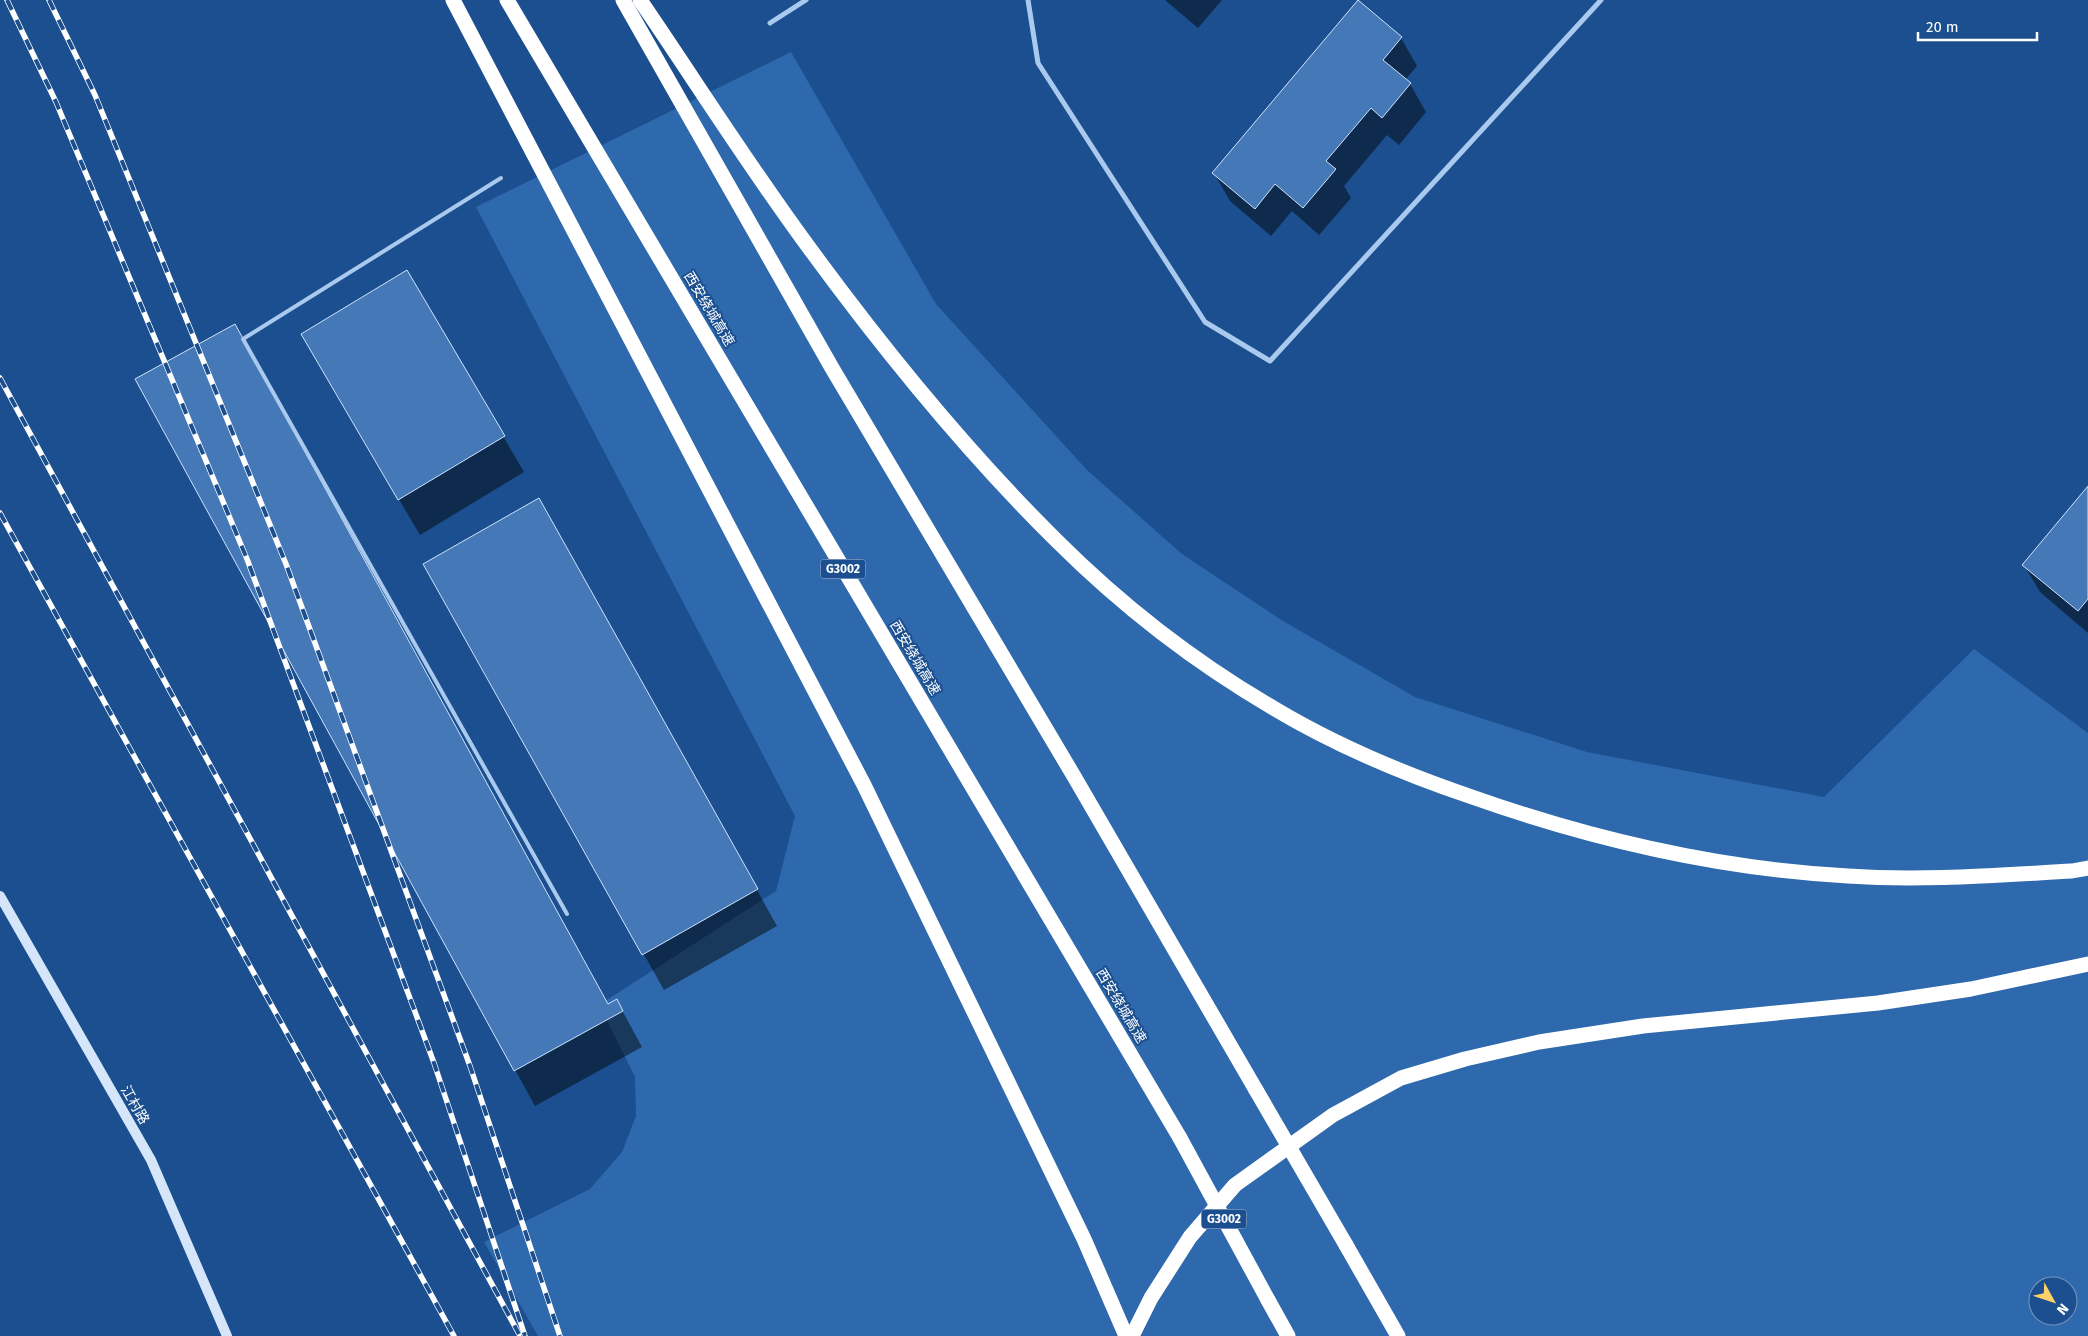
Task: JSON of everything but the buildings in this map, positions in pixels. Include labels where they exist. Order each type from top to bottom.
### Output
[{"type":"highway","points":[[452,0],[860,776],[1084,1239],[1126,1336]]},
{"type":"highway","name":"西安绕城高速","points":[[507,0],[1180,1138],[1288,1336]]},
{"type":"highway","points":[[623,0],[832,368],[1080,787],[1398,1336]]},
{"type":"highway","points":[[640,0],[799,234],[873,334],[929,403],[1057,541],[1118,597],[1229,681],[1279,712],[1414,777],[1491,804],[1567,829],[1650,850],[1716,863],[1848,876],[1934,878],[2072,871],[2088,868]]},
{"type":"highway","points":[[1132,1336],[1151,1298],[1190,1236],[1235,1185],[1333,1115],[1401,1078],[1465,1059],[1539,1042],[1643,1026],[1779,1015],[1878,1003],[1971,989],[2088,964]]},
{"type":"street","points":[[770,23],[806,0]]},
{"type":"street","points":[[1028,0],[1038,62],[1205,322],[1270,361],[1601,0]]},
{"type":"street","name":"江村路","points":[[0,896],[151,1160],[227,1336]]},
{"type":"lane","points":[[501,178],[243,339],[567,914]]},
{"type":"shaded area","points":[[791,52],[936,304],[1087,470],[1182,554],[1283,621],[1415,697],[1587,752],[1824,797],[1974,649],[2088,733],[2088,1336],[538,1336],[484,1242],[590,1189],[622,1152],[636,1116],[635,1077],[599,1005],[776,891],[795,816],[476,207]]},
{"type":"railway","points":[[7,0],[56,102],[247,559],[434,1063],[525,1336]]},
{"type":"railway","points":[[49,0],[95,95],[286,564],[470,1066],[560,1336]]},
{"type":"railway","points":[[0,378],[519,1334]]},
{"type":"railway","points":[[0,513],[454,1336]]}]
